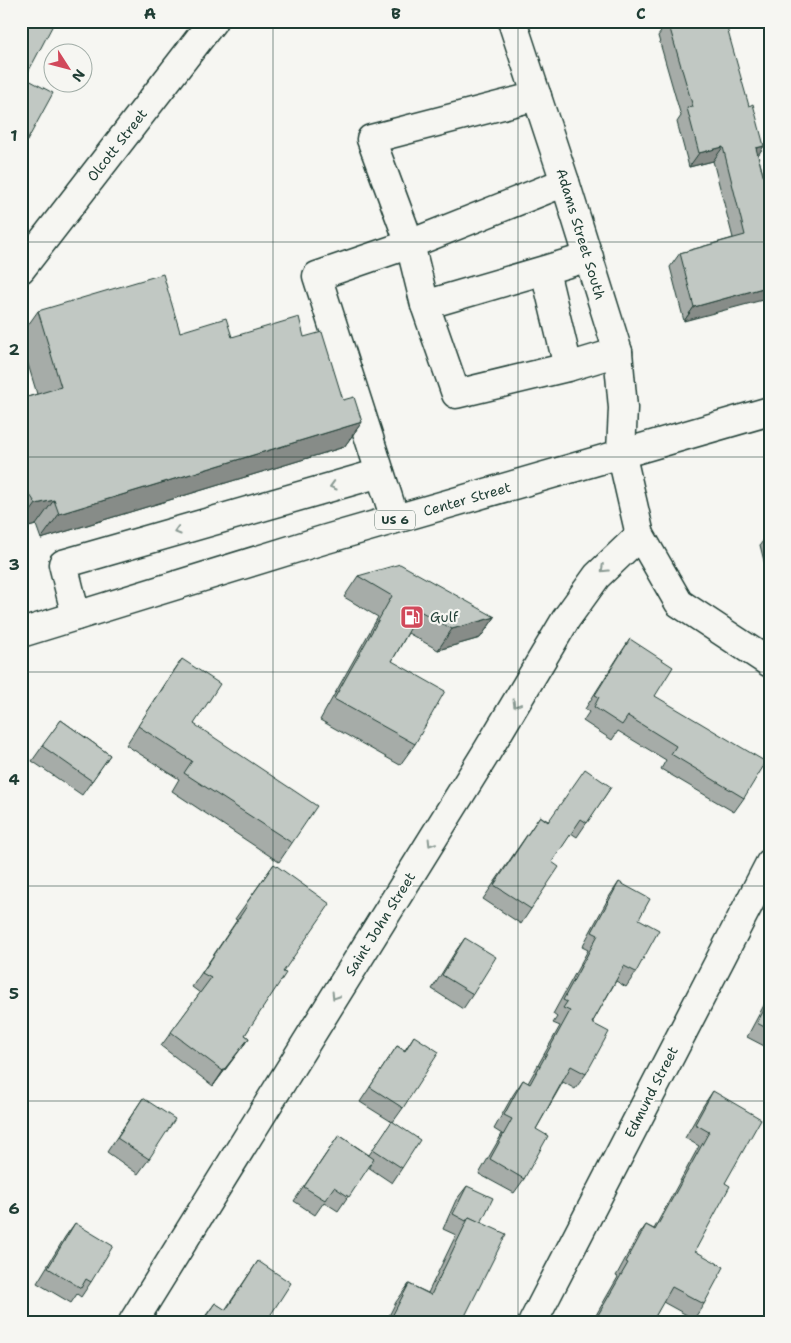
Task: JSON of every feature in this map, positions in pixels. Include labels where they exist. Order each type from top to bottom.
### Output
[{"type":"street","name":"Olcott Street","points":[[21,270],[213,21]]},
{"type":"street","name":"Adams Street South","points":[[512,21],[618,352],[623,408],[621,452],[640,536],[679,604],[770,663]]},
{"type":"street","points":[[536,96],[371,139],[410,244],[426,305],[456,394],[568,367],[618,352]]},
{"type":"street","points":[[395,520],[317,276],[410,244],[565,182]]},
{"type":"street","points":[[426,305],[589,257]]},
{"type":"street","points":[[545,270],[568,367]]},
{"type":"street","name":"Center Street","points":[[21,633],[323,540],[621,452],[770,411]]},
{"type":"street","points":[[76,616],[63,564],[380,473]]},
{"type":"street","name":"Saint John Street","points":[[132,1322],[486,753],[566,619],[597,576],[640,536]]},
{"type":"street","name":"Edmund Street","points":[[533,1322],[770,862]]},
{"type":"building","points":[[21,21],[55,21],[44,42],[42,42],[42,46],[25,78],[42,87],[42,92],[53,93],[21,152]]},
{"type":"building","points":[[725,21],[749,106],[753,104],[764,146],[756,148],[770,202],[770,286],[694,307],[680,253],[745,235],[723,147],[699,153],[687,108],[693,107],[668,22]]},
{"type":"building","points":[[163,274],[180,332],[226,318],[232,337],[299,317],[304,337],[322,332],[343,400],[354,397],[362,422],[59,514],[54,500],[36,504],[21,481],[21,399],[61,387],[38,311]]},
{"type":"building","points":[[400,564],[495,617],[452,629],[420,611],[392,661],[445,691],[415,744],[334,699],[392,596],[358,576]]},
{"type":"building","points":[[630,639],[673,667],[655,696],[766,762],[744,798],[671,754],[676,746],[628,716],[622,725],[594,707],[599,697],[595,695]]},
{"type":"building","points":[[182,659],[220,684],[194,724],[317,806],[292,843],[184,773],[192,761],[138,726]]},
{"type":"building","points":[[61,720],[110,755],[92,781],[42,746]]},
{"type":"building","points":[[21,745],[28,760],[21,763]]},
{"type":"building","points":[[585,769],[611,787],[587,823],[581,819],[552,862],[559,867],[531,909],[494,885],[540,816],[548,822]]},
{"type":"building","points":[[274,864],[330,904],[283,972],[286,973],[245,1035],[249,1038],[223,1071],[171,1032],[211,978],[202,973]]},
{"type":"building","points":[[619,882],[650,899],[639,919],[659,930],[636,972],[624,966],[592,1023],[609,1032],[586,1074],[571,1066],[536,1129],[548,1136],[524,1179],[490,1159],[512,1119],[504,1115],[523,1080],[530,1084],[570,1011],[563,1008],[567,1002],[563,1000],[598,935],[592,932]]},
{"type":"building","points":[[465,938],[496,957],[473,994],[442,975]]},
{"type":"building","points":[[770,999],[770,1030],[757,1023]]},
{"type":"building","points":[[414,1036],[439,1052],[403,1108],[370,1087],[397,1046],[405,1051]]},
{"type":"building","points":[[713,1091],[761,1119],[725,1183],[730,1186],[695,1251],[724,1267],[704,1304],[672,1287],[652,1322],[594,1322],[628,1263],[626,1262],[646,1225],[655,1230],[709,1132],[695,1124]]},
{"type":"building","points":[[143,1098],[175,1119],[149,1159],[117,1138]]},
{"type":"building","points":[[392,1121],[420,1140],[402,1168],[373,1149]]},
{"type":"building","points":[[339,1135],[374,1159],[349,1197],[334,1187],[325,1200],[304,1187]]},
{"type":"building","points":[[467,1186],[493,1198],[481,1223],[469,1217],[466,1221],[453,1214]]},
{"type":"building","points":[[469,1217],[506,1234],[462,1322],[389,1322],[409,1284],[431,1295]]},
{"type":"building","points":[[75,1223],[113,1246],[91,1282],[86,1279],[81,1288],[48,1268]]},
{"type":"building","points":[[258,1261],[291,1283],[266,1322],[202,1322],[215,1303],[226,1310]]},
{"type":"place","name":"Gulf","points":[[412,617]]}]
